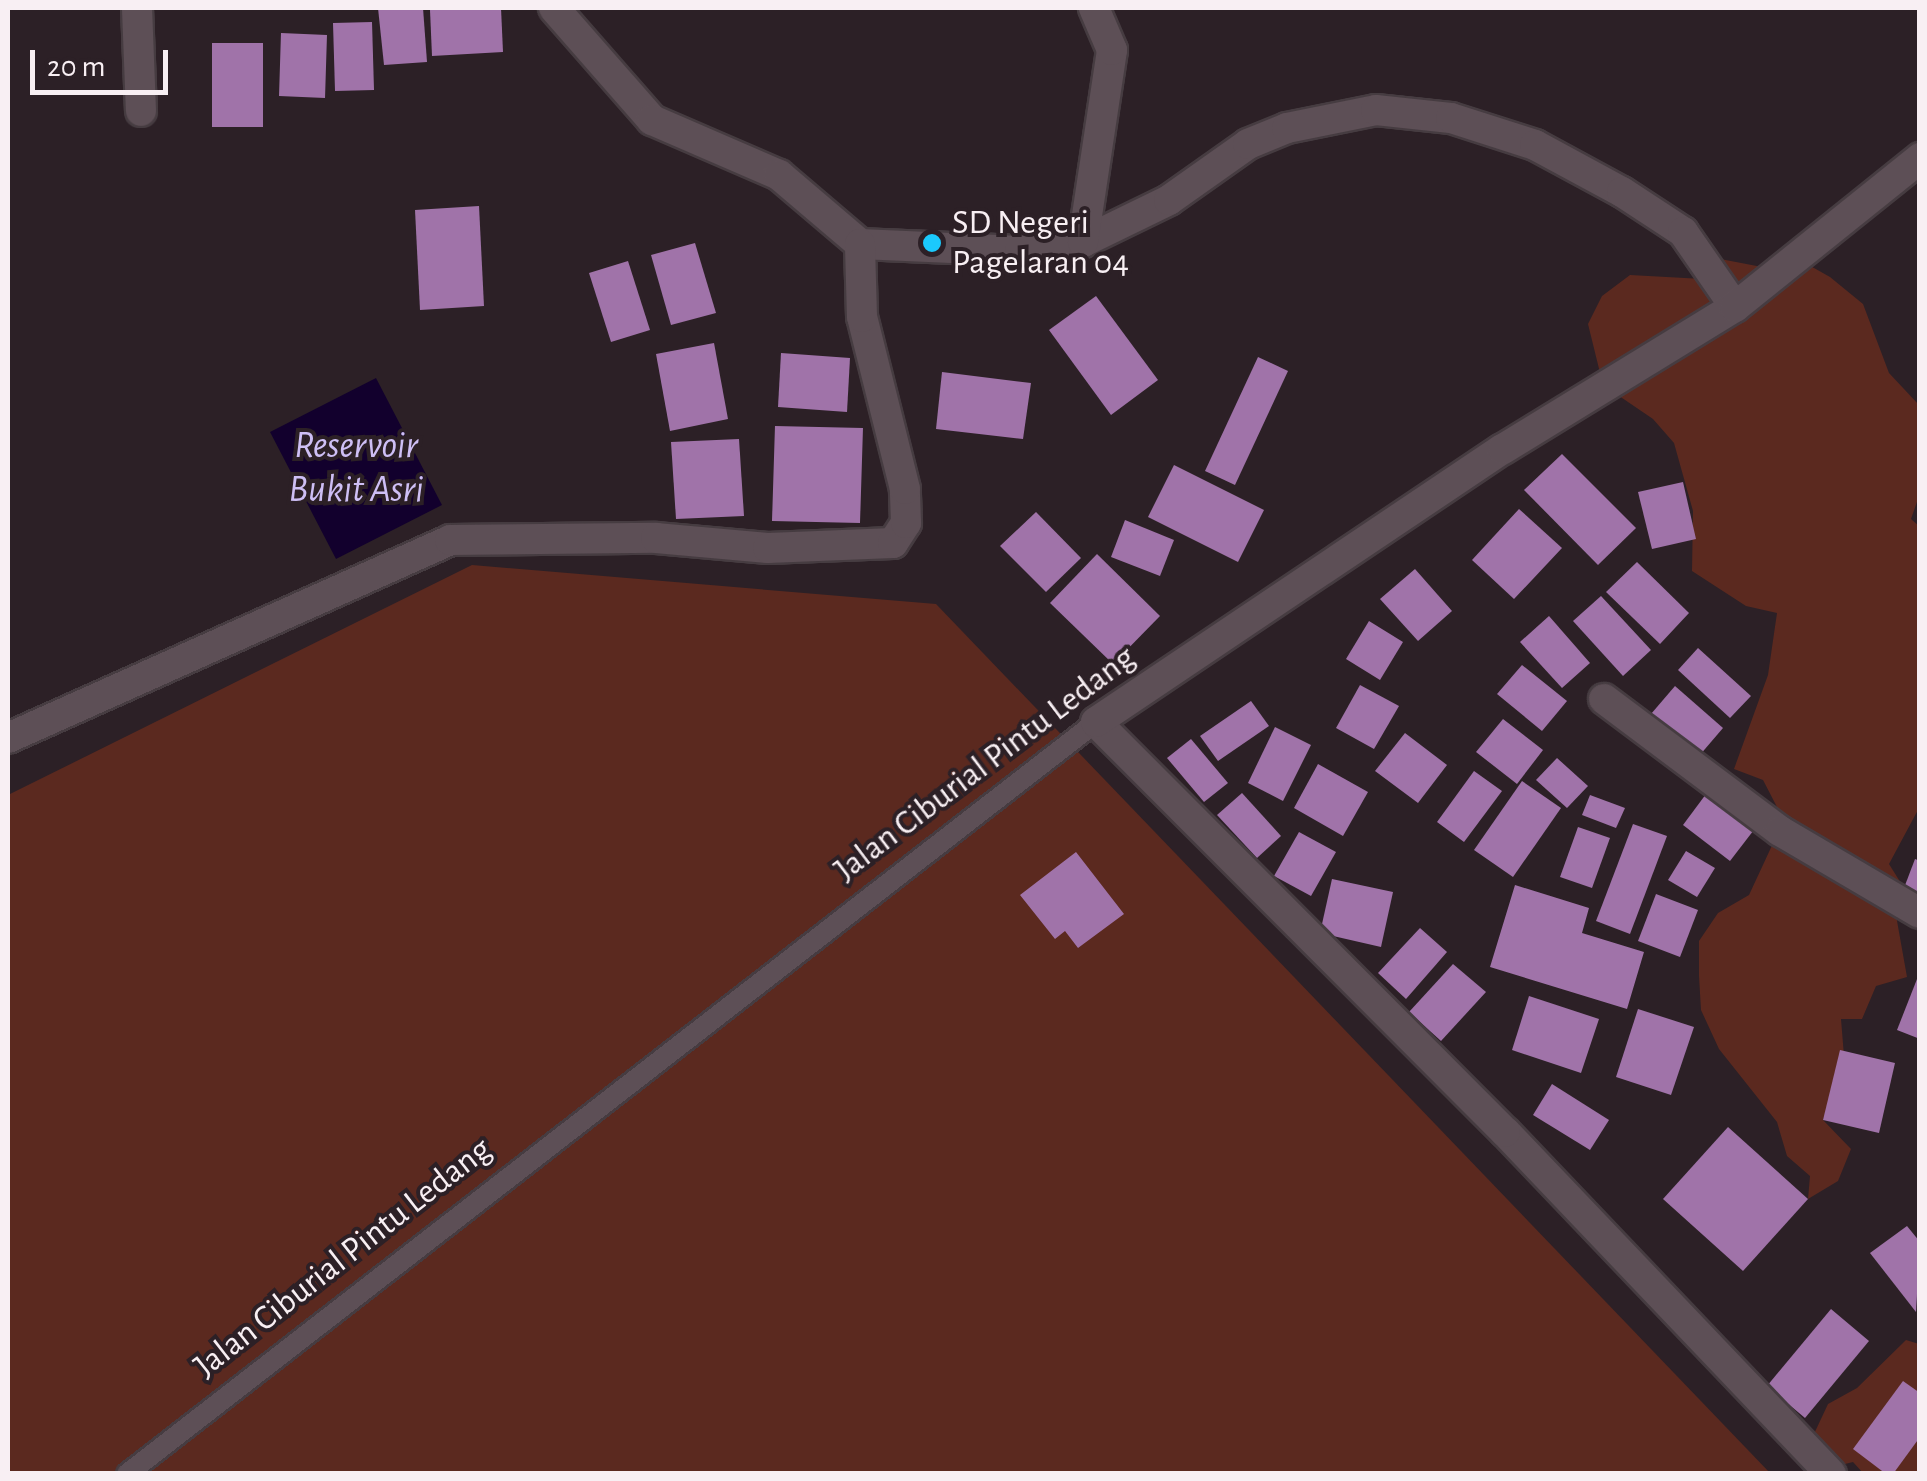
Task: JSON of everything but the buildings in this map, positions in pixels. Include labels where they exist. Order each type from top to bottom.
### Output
[{"type":"street","points":[[138,8],[141,111]]},
{"type":"street","points":[[554,8],[652,120],[779,176],[860,244],[1020,251],[1083,242],[1168,200],[1248,144],[1287,128],[1376,110],[1451,118],[1534,145],[1622,192],[1683,232],[1735,307]]},
{"type":"street","points":[[1083,242],[1112,50],[1094,8]]},
{"type":"street","name":"Jalan Ciburial Pintu Ledang","points":[[1096,722],[1504,449],[1735,307],[1920,158]]},
{"type":"street","points":[[8,738],[450,540],[656,538],[768,548],[893,543],[906,524],[904,488],[862,317],[860,244]]},
{"type":"street","points":[[1604,700],[1780,830],[1920,913]]},
{"type":"street","points":[[1096,722],[1505,1132],[1831,1474]]},
{"type":"lane","name":"Jalan Ciburial Pintu Ledang","points":[[127,1474],[1096,722]]},
{"type":"shaded area","points":[[1710,257],[1762,267],[1798,259],[1830,277],[1863,304],[1889,373],[1919,405],[1919,496],[1911,519],[1920,527],[1919,808],[1889,864],[1904,888],[1894,904],[1907,977],[1876,986],[1862,1019],[1841,1019],[1844,1056],[1823,1120],[1851,1149],[1838,1181],[1808,1199],[1810,1176],[1787,1156],[1777,1122],[1719,1049],[1701,1010],[1699,976],[1699,941],[1718,913],[1749,895],[1775,839],[1777,807],[1763,780],[1734,769],[1768,675],[1777,613],[1746,606],[1692,571],[1693,511],[1674,443],[1653,419],[1603,385],[1588,324],[1602,296],[1630,275],[1703,279]]},
{"type":"shaded area","points":[[472,565],[936,604],[1770,1473],[8,1474],[8,795]]},
{"type":"shaded area","points":[[1906,1340],[1919,1344],[1919,1473],[1863,1473],[1853,1462],[1825,1469],[1813,1436],[1828,1404],[1857,1388]]},
{"type":"water","name":"Reservoir Bukit Asri","points":[[376,378],[442,505],[336,559],[270,432]]},
{"type":"place","name":"SD Negeri Pagelaran 04","points":[[932,243]]}]
